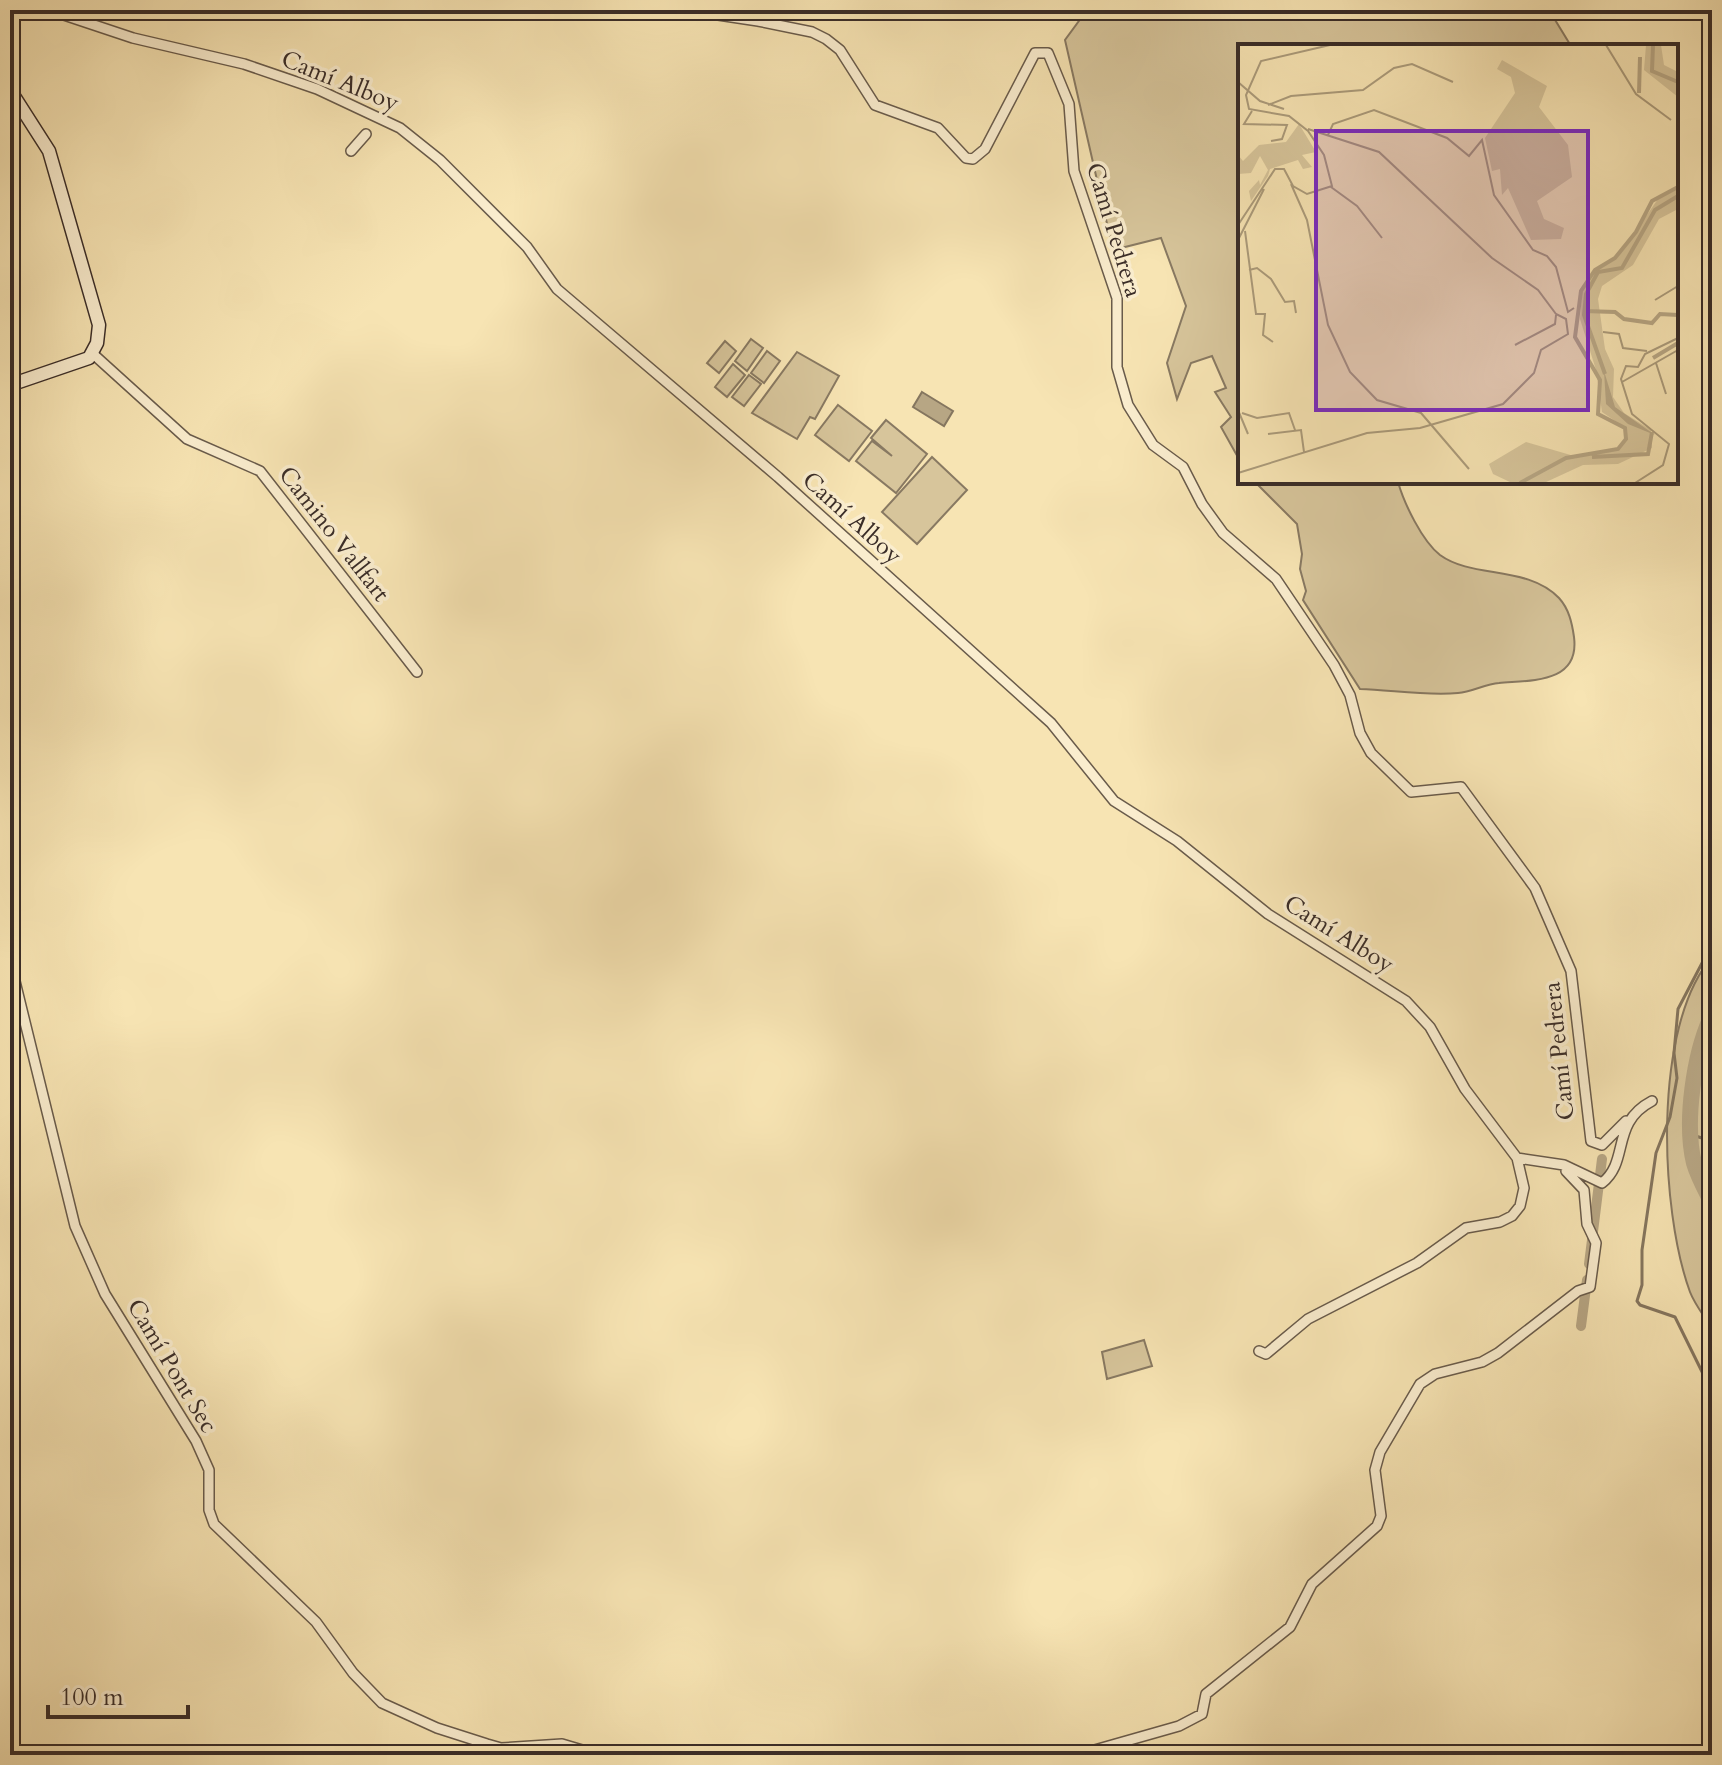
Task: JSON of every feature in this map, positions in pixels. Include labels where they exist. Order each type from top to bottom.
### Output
[{"type":"main road","points":[[10,90],[49,151],[84,262],[99,325],[89,358],[10,385]]},
{"type":"street","name":"Camí Alboy","points":[[49,10],[189,54],[244,64],[317,89],[400,128],[440,160],[527,247],[557,289],[778,477],[1051,723],[1114,801],[1177,841],[1268,914],[1406,1001],[1430,1027],[1465,1089],[1517,1158]]},
{"type":"street","points":[[77,19],[84,10]]},
{"type":"street","name":"Camí Pedrera","points":[[685,10],[812,32],[826,39],[840,50],[863,92],[875,105],[938,128],[966,158],[973,159],[985,149],[1035,53],[1048,53],[1069,104],[1074,171],[1117,298],[1117,367],[1128,405],[1153,445],[1183,467],[1202,504],[1223,533],[1283,588],[1345,685],[1357,711],[1360,733],[1371,753],[1411,792],[1461,787],[1516,860],[1535,888],[1575,985],[1586,1115],[1594,1145],[1602,1145],[1630,1118]]},
{"type":"street","points":[[351,151],[366,134]]},
{"type":"street","name":"Camino Vallfart","points":[[92,353],[187,439],[260,471],[417,672]]},
{"type":"street","name":"Camí Pont Sec","points":[[10,961],[75,1226],[105,1294],[144,1351],[196,1441],[209,1470],[209,1510],[214,1524],[316,1622],[353,1673],[382,1703],[437,1728],[501,1748],[562,1744],[599,1755]]},
{"type":"street","points":[[1259,1351],[1266,1354],[1308,1319],[1417,1263],[1466,1228],[1500,1222],[1512,1216],[1520,1206],[1524,1188],[1517,1158],[1553,1163],[1602,1183],[1612,1170],[1630,1118],[1635,1110],[1652,1101]]},
{"type":"street","points":[[1077,1755],[1179,1726],[1202,1714],[1206,1694],[1290,1627],[1312,1584],[1377,1526],[1381,1516],[1375,1485],[1378,1461],[1420,1384],[1435,1374],[1482,1362],[1498,1353],[1578,1291],[1590,1287],[1597,1247],[1587,1224],[1585,1194],[1569,1172],[1553,1163]]},
{"type":"shaded area","points":[[1087,10],[1549,10],[1570,44],[1238,44],[1238,457],[1221,427],[1231,417],[1215,392],[1226,388],[1212,356],[1191,363],[1177,399],[1167,363],[1186,306],[1161,238],[1113,250],[1065,40]]},
{"type":"shaded area","points":[[751,339],[763,348],[747,371],[735,361]]},
{"type":"shaded area","points":[[725,341],[736,351],[719,373],[707,363]]},
{"type":"shaded area","points":[[767,351],[780,361],[764,383],[751,373]]},
{"type":"shaded area","points":[[797,352],[839,376],[815,419],[810,417],[797,439],[752,413]]},
{"type":"shaded area","points":[[733,364],[745,375],[727,397],[715,387]]},
{"type":"shaded area","points":[[749,375],[761,384],[744,406],[732,397]]},
{"type":"shaded area","points":[[922,392],[953,411],[944,426],[913,407]]},
{"type":"shaded area","points":[[838,405],[872,431],[849,461],[815,435]]},
{"type":"shaded area","points":[[886,420],[927,454],[896,493],[856,461],[872,441],[892,456],[871,438]]},
{"type":"shaded area","points":[[932,457],[967,490],[917,544],[882,512]]},
{"type":"shaded area","points":[[1257,484],[1399,484],[1414,521],[1440,555],[1468,567],[1532,581],[1559,598],[1568,611],[1574,637],[1574,652],[1569,664],[1561,671],[1538,680],[1494,684],[1458,693],[1360,689],[1303,600],[1306,591],[1300,569],[1302,554],[1297,524]]},
{"type":"shaded area","points":[[1712,957],[1712,1329],[1692,1297],[1680,1257],[1672,1215],[1667,1120],[1679,1027],[1693,988]]},
{"type":"shaded area","points":[[1144,1340],[1152,1366],[1107,1379],[1102,1352]]},
{"type":"waterway","points":[[1712,944],[1678,1009],[1674,1053],[1677,1078],[1670,1117],[1656,1153],[1642,1250],[1642,1285],[1637,1301],[1640,1305],[1675,1317],[1712,1392]]},
{"type":"waterway","points":[[1712,1015],[1700,1048],[1692,1088],[1690,1128],[1694,1163],[1712,1203]]},
{"type":"waterway","points":[[1692,1135],[1712,1141]]},
{"type":"waterway","points":[[1589,1264],[1602,1159]]},
{"type":"waterway","points":[[1581,1326],[1587,1280]]}]
